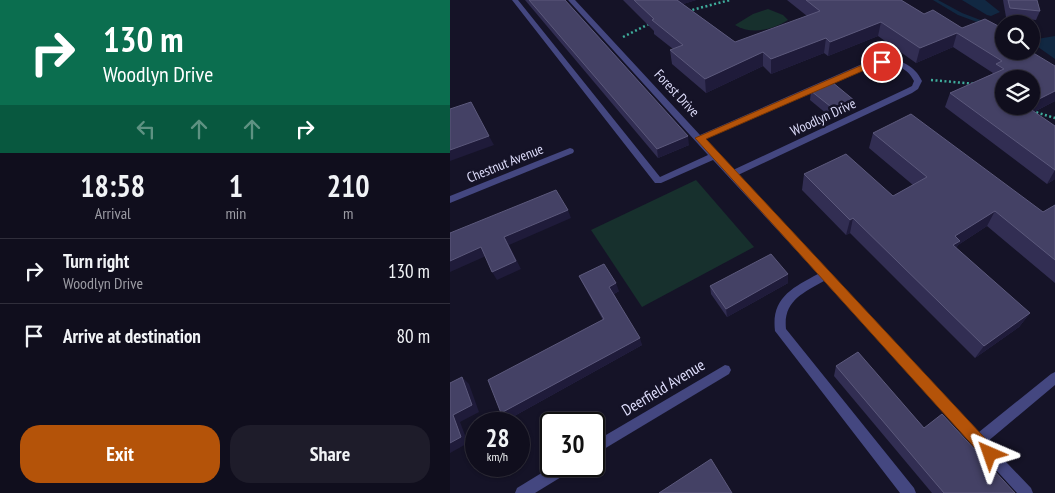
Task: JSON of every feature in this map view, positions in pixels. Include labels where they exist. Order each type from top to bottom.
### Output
[{"type":"street","points":[[515,0],[658,181],[715,155]]},
{"type":"street","name":"Forest Drive","points":[[571,0],[1026,493]]},
{"type":"street","name":"Woodlyn Drive","points":[[700,138],[872,63],[894,62],[911,69],[918,80],[915,87],[909,91],[733,174]]},
{"type":"street","name":"Chestnut Avenue","points":[[450,200],[570,151]]},
{"type":"street","points":[[824,276],[791,296],[782,307],[778,320],[781,331],[909,493]]},
{"type":"street","name":"Deerfield Avenue","points":[[605,442],[725,370]]},
{"type":"street","points":[[978,441],[1055,378]]},
{"type":"street","points":[[522,493],[548,477]]},
{"type":"path","points":[[686,12],[730,0]]},
{"type":"path","points":[[613,45],[632,30],[651,23]]},
{"type":"path","points":[[918,80],[965,82],[983,86]]},
{"type":"path","points":[[1040,113],[1055,118]]},
{"type":"green space","points":[[768,9],[783,15],[788,20],[762,30],[748,30],[735,25],[753,14]]},
{"type":"green space","points":[[696,180],[754,247],[642,307],[591,230]]},
{"type":"water","points":[[962,0],[985,0],[1000,12],[991,16],[987,15]]},
{"type":"water","points":[[1055,36],[1055,59],[1040,48],[1040,38]]},
{"type":"building","points":[[529,0],[565,0],[688,136],[657,149]]},
{"type":"building","points":[[634,0],[677,0],[735,42],[820,11],[806,0],[901,0],[924,14],[933,10],[962,28],[985,19],[995,24],[995,57],[957,33],[920,48],[881,22],[830,42],[826,38],[771,59],[763,52],[705,79],[670,50],[683,45],[652,20],[654,19]]},
{"type":"building","points":[[1008,0],[1037,0],[1040,11],[1010,8]]},
{"type":"building","points":[[1040,57],[1055,66],[1055,91],[1040,98],[1040,70],[1002,70],[1004,69],[996,64],[1002,61],[1000,60],[1040,60]]},
{"type":"building","points":[[995,73],[995,115],[1039,115],[1055,126],[1055,170],[950,93]]},
{"type":"building","points":[[832,82],[855,101],[835,110],[811,91]]},
{"type":"building","points":[[471,102],[489,136],[450,150],[450,109]]},
{"type":"building","points":[[911,114],[1043,212],[1055,205],[1055,260],[995,211],[955,236],[960,241],[953,245],[1030,313],[984,346],[853,218],[850,220],[804,174],[846,154],[893,196],[927,177],[873,133]]},
{"type":"building","points":[[556,190],[568,210],[504,237],[516,261],[492,272],[481,247],[450,261],[450,233]]},
{"type":"building","points":[[771,254],[788,274],[726,309],[710,286]]},
{"type":"building","points":[[604,264],[616,283],[609,287],[640,338],[501,412],[488,380],[604,319],[579,276]]},
{"type":"building","points":[[858,352],[924,428],[942,414],[1015,493],[944,493],[836,366]]},
{"type":"building","points":[[462,377],[472,405],[453,415],[461,437],[450,443],[450,383]]},
{"type":"building","points":[[711,459],[732,493],[659,493]]},
{"type":"waterway","points":[[935,0],[960,14],[995,28]]},
{"type":"route","points":[[882,62],[872,63],[700,138],[824,276],[990,454]]}]
